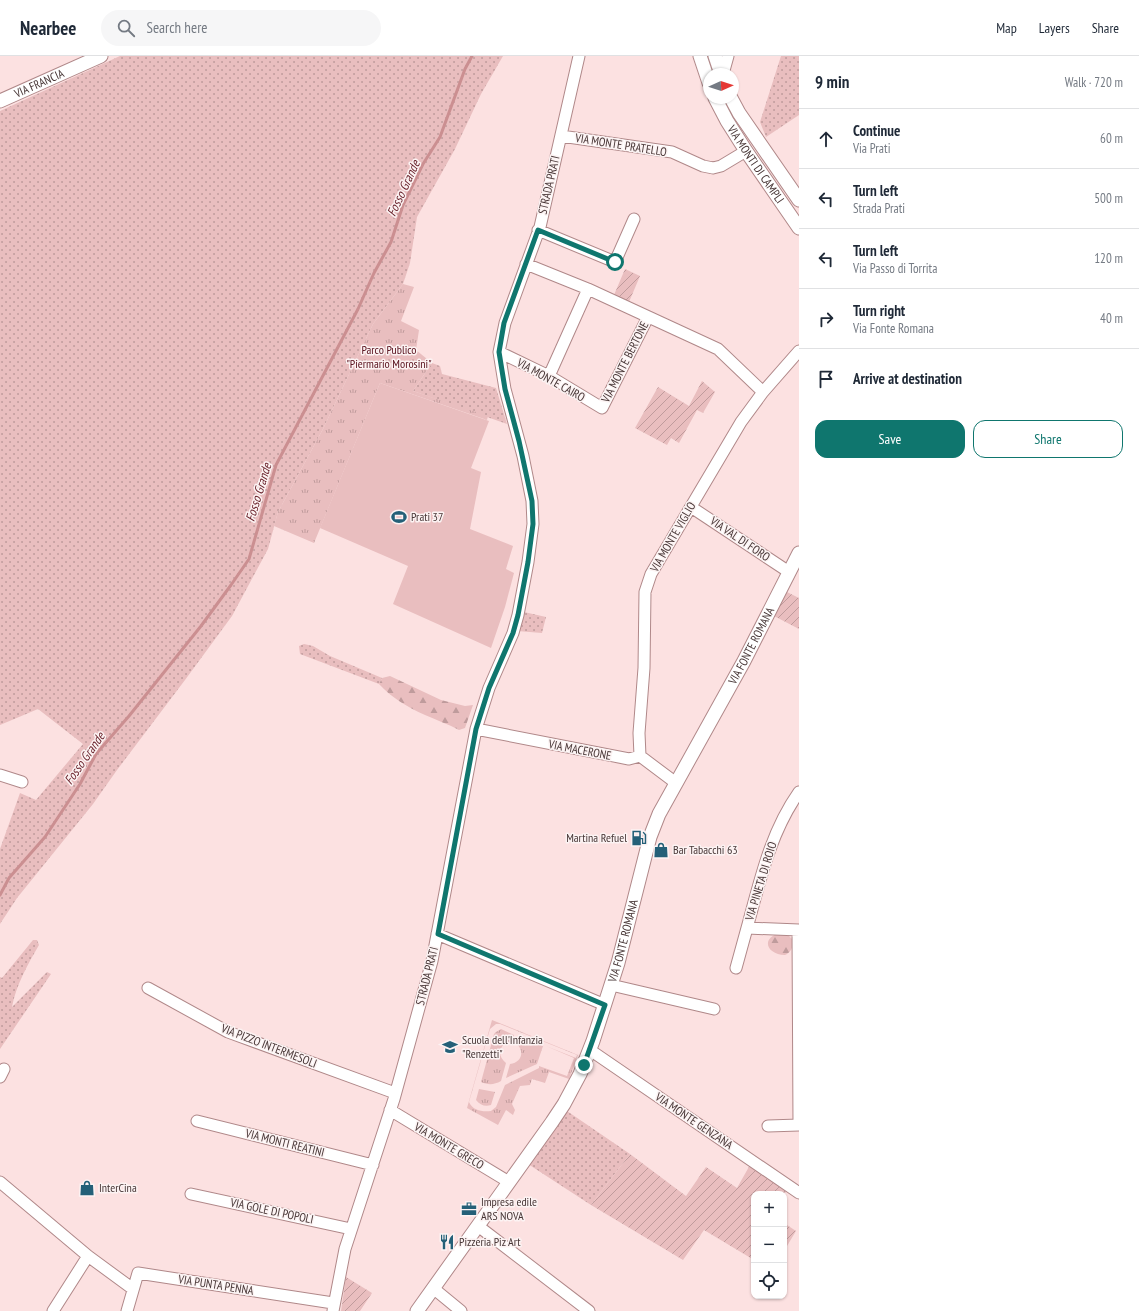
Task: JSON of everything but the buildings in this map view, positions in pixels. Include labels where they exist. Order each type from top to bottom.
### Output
[{"type":"street","name":"VIA FRANCIA","points":[[0,101],[101,56]]},
{"type":"street","name":"STRADA PRATI","points":[[333,1307],[345,1250],[390,1110],[432,961],[476,729],[489,688],[515,627],[528,562],[533,524],[532,501],[519,441],[505,389],[499,352],[504,323],[538,230],[579,56]]},
{"type":"street","points":[[700,56],[704,68]]},
{"type":"street","points":[[715,56],[720,68]]},
{"type":"street","points":[[724,68],[728,56]]},
{"type":"street","name":"VIA MONTI DI CAMPLI","points":[[718,104],[746,151],[799,228]]},
{"type":"street","points":[[734,104],[799,200]]},
{"type":"street","name":"VIA MONTE PRATELLO","points":[[561,136],[672,152],[703,166],[712,168],[721,166],[746,151]]},
{"type":"street","points":[[538,230],[615,262],[634,219]]},
{"type":"street","name":"VIA MONTE BERTONE","points":[[526,264],[588,289],[718,349],[763,392]]},
{"type":"street","points":[[549,376],[588,289]]},
{"type":"street","name":"VIA MONTE BERTONE","points":[[602,408],[648,317]]},
{"type":"street","name":"VIA MONTE VIGLIO","points":[[640,756],[639,733],[644,668],[645,592],[651,574],[741,422],[763,392],[799,350]]},
{"type":"street","name":"VIA MONTE CAIRO","points":[[499,352],[549,376],[602,408]]},
{"type":"street","name":"VIA VAL DI FORO","points":[[692,507],[789,572]]},
{"type":"street","name":"VIA FONTE ROMANA","points":[[417,1311],[564,1104],[580,1074],[590,1050],[605,1005],[625,938],[650,837],[659,814],[747,654],[799,553]]},
{"type":"street","name":"VIA MACERONE","points":[[476,729],[629,759],[640,756]]},
{"type":"street","points":[[640,756],[676,783]]},
{"type":"street","points":[[0,775],[22,782]]},
{"type":"street","name":"VIA PINETA DI ROIO","points":[[736,968],[766,858],[776,832],[799,792]]},
{"type":"street","name":"VIA PINETA DI ROIO","points":[[747,928],[799,930],[799,1125],[768,1126]]},
{"type":"street","points":[[438,934],[605,1005]]},
{"type":"street","points":[[611,985],[714,1009]]},
{"type":"street","name":"VIA PIZZO INTERMESOLI","points":[[148,988],[228,1032],[395,1093]]},
{"type":"street","name":"VIA MONTE GENZANA","points":[[590,1050],[799,1193]]},
{"type":"street","name":"VIA MONTE GRECO","points":[[390,1110],[509,1182]]},
{"type":"street","name":"VIA MONTI REATINI","points":[[197,1121],[373,1165]]},
{"type":"street","points":[[0,1182],[88,1256],[133,1289]]},
{"type":"street","name":"VIA GOLE DI POPOLI","points":[[191,1194],[352,1229]]},
{"type":"street","points":[[478,1226],[589,1311]]},
{"type":"street","points":[[53,1311],[88,1256]]},
{"type":"street","name":"VIA PUNTA PENNA","points":[[127,1311],[138,1273],[333,1307]]},
{"type":"street","points":[[433,1288],[461,1311]]},
{"type":"green space","points":[[120,56],[503,56],[481,94],[455,149],[417,217],[410,263],[403,284],[373,324],[323,429],[278,512],[268,549],[232,616],[93,804],[17,898],[0,924],[0,849],[20,793],[36,800],[83,744],[38,709],[0,725],[0,111]]},
{"type":"green space","points":[[781,56],[799,56],[799,115],[766,137],[760,122]]},
{"type":"green space","points":[[625,269],[640,276],[629,302],[614,295]]},
{"type":"green space","name":"Parco Publico \"Piermario Morosini\"","points":[[403,284],[414,287],[401,321],[419,330],[416,350],[432,363],[413,391],[488,416],[487,420],[380,383],[314,543],[274,526],[278,512],[323,429],[373,324]]},
{"type":"green space","points":[[432,363],[440,366],[442,374],[496,388],[507,424],[413,391]]},
{"type":"green space","points":[[702,381],[715,392],[703,413],[697,410],[679,443],[671,438],[667,445],[635,428],[658,387],[689,406]]},
{"type":"green space","name":"Prati 37","points":[[380,383],[489,421],[471,468],[481,472],[470,529],[513,546],[506,569],[514,573],[505,607],[491,648],[393,604],[408,566],[320,528]]},
{"type":"green space","points":[[787,592],[799,598],[799,629],[774,616]]},
{"type":"green space","points":[[524,612],[546,617],[542,633],[517,631]]},
{"type":"green space","points":[[304,644],[313,646],[330,656],[382,678],[379,684],[300,654],[299,646]]},
{"type":"green space","points":[[390,676],[441,700],[465,706],[473,705],[465,728],[459,730],[418,712],[400,702],[379,684],[382,678]]},
{"type":"green space","points":[[780,933],[788,935],[792,939],[792,949],[785,955],[774,952],[768,946],[770,939],[774,935]]},
{"type":"green space","points":[[33,940],[37,940],[39,945],[19,983],[12,1007],[47,972],[51,974],[0,1049],[0,977],[2,978]]},
{"type":"green space","points":[[492,1020],[578,1055],[569,1079],[549,1072],[545,1083],[532,1079],[530,1085],[520,1086],[512,1104],[515,1110],[513,1115],[506,1110],[498,1125],[467,1108]],"holes":[[[496,1024],[500,1024],[577,1055],[576,1058],[546,1046],[574,1058],[567,1076],[539,1066],[539,1068],[505,1085],[496,1107],[491,1111],[482,1111],[473,1107],[469,1102],[490,1029]]]},
{"type":"green space","points":[[501,1029],[514,1035],[512,1042],[504,1044],[500,1052],[506,1063],[501,1081],[493,1084],[481,1082],[494,1034]]},
{"type":"green space","points":[[519,1036],[543,1046],[537,1064],[506,1078],[510,1064],[520,1059],[521,1056],[521,1049],[516,1043]]},
{"type":"green space","points":[[479,1089],[495,1092],[491,1105],[483,1105],[476,1100]]},
{"type":"green space","points":[[567,1111],[630,1154],[591,1205],[528,1164]]},
{"type":"green space","points":[[630,1154],[686,1196],[706,1167],[737,1188],[750,1165],[787,1190],[751,1191],[751,1258],[704,1230],[683,1260],[591,1205]]},
{"type":"green space","points":[[787,1225],[796,1231],[787,1246]]},
{"type":"green space","points":[[346,1277],[372,1293],[360,1311],[341,1311]]},
{"type":"waterway","name":"Fosso Grande","points":[[0,895],[9,878],[45,837],[80,784],[96,754],[129,716],[201,626],[249,559],[276,465],[358,309],[374,273],[391,242],[403,205],[423,164],[440,137],[465,69],[472,56]]},
{"type":"place","name":"Prati 37","points":[[399,517]]},
{"type":"place","name":"Martina Refuel","points":[[639,838]]},
{"type":"place","name":"Bar Tabacchi 63","points":[[661,850]]},
{"type":"place","name":"Scuola dell'Infanzia \"Renzetti\"","points":[[450,1047]]},
{"type":"place","name":"InterCina","points":[[87,1188]]},
{"type":"place","name":"Impresa edile ARS NOVA","points":[[469,1209]]},
{"type":"place","name":"Pizzeria Piz Art","points":[[447,1242]]},
{"type":"route","points":[[584,1065],[605,1005],[438,934],[476,729],[489,688],[513,633],[528,562],[533,524],[532,501],[523,456],[501,370],[499,352],[504,323],[538,230],[615,262]]}]
